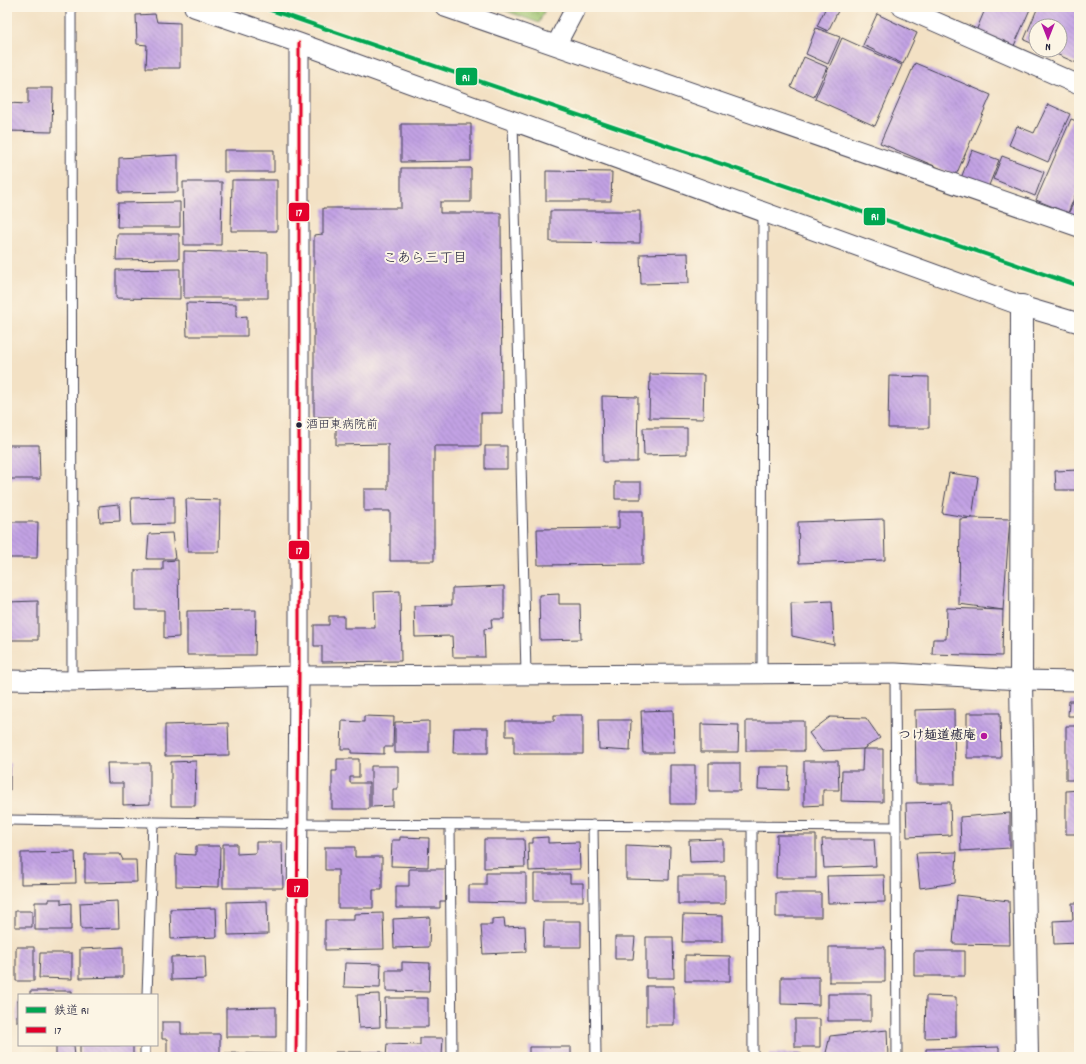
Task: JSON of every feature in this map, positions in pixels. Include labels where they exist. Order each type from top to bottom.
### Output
[{"type":"street","points":[[194,7],[299,43],[1022,306],[1079,323]]},
{"type":"street","points":[[445,7],[1079,227]]},
{"type":"street","points":[[556,45],[576,7]]},
{"type":"street","points":[[902,7],[1079,85]]},
{"type":"street","points":[[296,1057],[300,676],[299,43]]},
{"type":"street","points":[[1022,306],[1021,680],[1027,1057]]},
{"type":"street","points":[[7,680],[72,681],[300,676],[895,673],[1079,682]]},
{"type":"lane","points":[[70,7],[72,681]]},
{"type":"lane","points":[[513,121],[526,675]]},
{"type":"lane","points":[[762,674],[764,212]]},
{"type":"lane","points":[[895,673],[897,1057]]},
{"type":"lane","points":[[7,820],[298,824],[896,827]]},
{"type":"lane","points":[[147,994],[153,822]]},
{"type":"lane","points":[[450,825],[452,1057]]},
{"type":"lane","points":[[593,826],[596,1057]]},
{"type":"lane","points":[[752,826],[753,1057]]},
{"type":"lane","points":[[145,1046],[145,1057]]},
{"type":"green space","points":[[495,7],[546,7],[539,23]]},
{"type":"building","points":[[826,7],[840,7],[828,31],[817,26]]},
{"type":"building","points":[[986,7],[1031,7],[1013,48],[976,31]]},
{"type":"building","points":[[1038,7],[1079,7],[1079,64],[1065,58],[1068,58],[1068,18],[1033,18]]},
{"type":"building","points":[[155,14],[157,22],[180,23],[180,68],[146,68],[147,45],[137,44],[136,15]]},
{"type":"building","points":[[877,14],[917,33],[903,64],[863,45]]},
{"type":"building","points":[[816,28],[840,37],[828,64],[806,54]]},
{"type":"building","points":[[1028,31],[1028,42],[1024,40]]},
{"type":"building","points":[[842,38],[902,65],[875,126],[815,99]]},
{"type":"building","points":[[804,57],[827,67],[814,97],[791,87]]},
{"type":"building","points":[[915,63],[991,95],[956,175],[880,143]]},
{"type":"building","points":[[28,88],[53,88],[52,132],[7,131],[7,103],[28,104]]},
{"type":"building","points":[[1048,104],[1070,114],[1048,162],[1009,145],[1017,126],[1034,133]]},
{"type":"building","points":[[1071,119],[1079,122],[1079,186],[1068,213],[1036,200]]},
{"type":"building","points":[[401,124],[471,124],[471,161],[401,162]]},
{"type":"building","points":[[224,150],[274,150],[274,172],[224,172]]},
{"type":"building","points":[[972,150],[999,160],[988,188],[961,178]]},
{"type":"building","points":[[178,155],[178,192],[119,193],[119,158]]},
{"type":"building","points":[[1002,156],[1044,172],[1035,196],[993,179]]},
{"type":"building","points":[[401,168],[471,168],[471,202],[440,202],[440,213],[501,213],[502,413],[481,413],[481,446],[434,446],[434,561],[390,561],[390,511],[364,511],[364,489],[388,489],[388,444],[336,445],[336,417],[314,417],[314,235],[323,234],[323,208],[401,208]]},
{"type":"building","points":[[546,171],[612,172],[611,201],[546,201]]},
{"type":"building","points":[[232,180],[277,180],[277,231],[231,231]]},
{"type":"building","points":[[183,182],[222,182],[221,245],[184,245]]},
{"type":"building","points":[[1079,192],[1079,219],[1068,214]]},
{"type":"building","points":[[180,202],[180,227],[117,227],[118,203]]},
{"type":"building","points":[[550,211],[640,211],[640,243],[550,242]]},
{"type":"building","points":[[117,234],[179,234],[179,259],[116,260]]},
{"type":"building","points":[[184,251],[268,253],[268,298],[184,298]]},
{"type":"building","points":[[688,253],[689,283],[641,284],[640,254]]},
{"type":"building","points":[[180,269],[180,299],[116,298],[116,270]]},
{"type":"building","points":[[186,303],[236,304],[236,317],[247,316],[247,336],[187,336]]},
{"type":"building","points":[[650,374],[704,375],[703,419],[649,418]]},
{"type":"building","points":[[889,376],[929,377],[929,428],[888,428]]},
{"type":"building","points":[[602,396],[638,397],[637,462],[603,462]]},
{"type":"building","points":[[643,428],[687,428],[687,454],[644,455]]},
{"type":"building","points":[[7,445],[39,445],[40,479],[7,479]]},
{"type":"building","points":[[485,446],[507,446],[507,469],[485,469]]},
{"type":"building","points":[[1079,470],[1079,490],[1056,490],[1055,471]]},
{"type":"building","points":[[949,473],[978,477],[972,518],[942,513]]},
{"type":"building","points":[[615,482],[641,482],[641,499],[615,499]]},
{"type":"building","points":[[174,497],[174,524],[132,525],[131,498]]},
{"type":"building","points":[[186,499],[220,500],[219,552],[188,552]]},
{"type":"building","points":[[119,504],[120,521],[100,522],[99,506]]},
{"type":"building","points":[[619,511],[643,511],[643,564],[538,565],[537,529],[619,528]]},
{"type":"building","points":[[884,519],[885,560],[799,563],[798,522]]},
{"type":"building","points":[[960,519],[1010,519],[1003,610],[959,604]]},
{"type":"building","points":[[7,522],[38,522],[37,558],[7,558]]},
{"type":"building","points":[[172,533],[175,559],[147,559],[149,534]]},
{"type":"building","points":[[178,560],[179,637],[164,638],[164,610],[135,610],[135,570],[163,570],[163,561]]},
{"type":"building","points":[[504,586],[504,619],[491,619],[492,628],[484,629],[485,657],[453,657],[452,636],[415,637],[414,606],[452,605],[452,588]]},
{"type":"building","points":[[400,591],[401,661],[322,662],[322,646],[314,646],[314,625],[329,625],[329,616],[344,616],[344,628],[375,628],[374,592]]},
{"type":"building","points":[[559,594],[559,604],[580,604],[581,639],[540,640],[539,595]]},
{"type":"building","points":[[38,601],[38,640],[7,640],[7,602]]},
{"type":"building","points":[[832,601],[834,645],[792,636],[791,603]]},
{"type":"building","points":[[947,608],[1003,610],[1002,656],[932,654],[933,639],[946,639]]},
{"type":"building","points":[[256,610],[255,655],[187,655],[187,611]]},
{"type":"building","points":[[1069,701],[1079,701],[1079,716],[1068,716]]},
{"type":"building","points":[[954,709],[955,784],[916,784],[915,710]]},
{"type":"building","points":[[673,710],[674,753],[643,753],[641,711]]},
{"type":"building","name":"つけ麺道癒庵","points":[[967,713],[1000,713],[1001,758],[967,758]]},
{"type":"building","points":[[554,715],[583,715],[583,754],[514,754],[514,736],[506,736],[506,721],[554,721]]},
{"type":"building","points":[[364,716],[394,717],[393,747],[384,747],[384,754],[351,753],[351,749],[341,749],[342,721],[364,722]]},
{"type":"building","points":[[830,717],[866,718],[880,738],[863,749],[822,751],[809,733]]},
{"type":"building","points":[[598,720],[631,720],[630,751],[599,749]]},
{"type":"building","points":[[429,721],[429,753],[395,753],[395,722]]},
{"type":"building","points":[[746,721],[804,721],[804,751],[746,751]]},
{"type":"building","points":[[228,723],[229,755],[165,756],[165,725]]},
{"type":"building","points":[[701,724],[739,725],[738,752],[701,752]]},
{"type":"building","points":[[1066,726],[1079,726],[1079,780],[1066,780]]},
{"type":"building","points":[[454,728],[488,728],[488,753],[453,753]]},
{"type":"building","points":[[863,749],[883,749],[883,802],[841,801],[842,771],[862,771]]},
{"type":"building","points":[[337,759],[359,759],[359,777],[350,777],[350,783],[369,783],[369,809],[332,809],[332,771],[337,771]]},
{"type":"building","points":[[196,761],[195,806],[171,806],[171,762]]},
{"type":"building","points":[[804,761],[838,761],[839,790],[823,790],[823,805],[804,806]]},
{"type":"building","points":[[7,763],[10,763],[10,790],[7,790]]},
{"type":"building","points":[[107,763],[150,763],[150,804],[123,805],[123,783],[108,783]]},
{"type":"building","points":[[709,763],[740,763],[740,791],[709,791]]},
{"type":"building","points":[[670,765],[695,765],[695,804],[670,804]]},
{"type":"building","points":[[371,766],[398,766],[398,789],[393,789],[393,806],[371,807]]},
{"type":"building","points":[[759,767],[789,767],[788,790],[758,789]]},
{"type":"building","points":[[1079,790],[1079,834],[1066,834],[1066,791]]},
{"type":"building","points":[[950,802],[951,835],[907,837],[906,803]]},
{"type":"building","points":[[1010,813],[1010,848],[961,851],[960,817]]},
{"type":"building","points":[[777,835],[816,835],[816,878],[776,878]]},
{"type":"building","points":[[400,837],[429,838],[428,867],[391,866],[392,840],[400,840]]},
{"type":"building","points":[[548,837],[548,843],[579,842],[580,869],[529,871],[528,843],[533,843],[533,838]]},
{"type":"building","points":[[484,839],[524,839],[525,867],[484,868]]},
{"type":"building","points":[[723,839],[723,861],[690,862],[689,840]]},
{"type":"building","points":[[822,839],[874,839],[876,866],[824,868]]},
{"type":"building","points":[[256,842],[282,842],[283,888],[223,888],[223,844],[237,844],[237,854],[256,853]]},
{"type":"building","points":[[626,845],[670,847],[669,880],[626,879]]},
{"type":"building","points":[[196,846],[220,846],[219,887],[176,886],[176,854],[196,855]]},
{"type":"building","points":[[325,847],[355,847],[355,857],[382,857],[382,890],[373,890],[373,908],[338,908],[338,870],[325,870]]},
{"type":"building","points":[[75,852],[76,883],[21,884],[21,853]]},
{"type":"building","points":[[957,852],[955,883],[920,888],[916,853]]},
{"type":"building","points":[[85,854],[120,854],[123,860],[136,860],[137,882],[85,883]]},
{"type":"building","points":[[409,869],[446,869],[446,901],[440,901],[440,908],[396,908],[396,886],[409,886]]},
{"type":"building","points":[[486,873],[526,873],[526,903],[469,902],[469,885],[486,885]]},
{"type":"building","points":[[534,874],[570,874],[570,883],[583,883],[583,901],[534,901]]},
{"type":"building","points":[[884,875],[885,902],[828,903],[827,876]]},
{"type":"building","points":[[678,876],[725,876],[725,904],[678,904]]},
{"type":"building","points":[[776,893],[821,893],[821,917],[776,917]]},
{"type":"building","points":[[957,895],[1009,901],[1010,945],[953,944]]},
{"type":"building","points":[[49,899],[61,899],[61,904],[71,903],[71,930],[35,930],[35,902],[49,902]]},
{"type":"building","points":[[118,901],[119,928],[81,929],[80,903]]},
{"type":"building","points":[[267,901],[268,934],[228,935],[227,902]]},
{"type":"building","points":[[1072,903],[1079,903],[1079,943],[1054,944],[1053,921],[1073,920]]},
{"type":"building","points":[[216,908],[217,937],[171,939],[170,909]]},
{"type":"building","points":[[15,911],[32,911],[32,927],[15,927]]},
{"type":"building","points":[[383,913],[384,949],[325,950],[325,920],[354,920],[354,914]]},
{"type":"building","points":[[683,915],[722,916],[722,942],[682,942]]},
{"type":"building","points":[[430,917],[429,947],[394,948],[393,919]]},
{"type":"building","points":[[504,918],[505,927],[525,926],[526,952],[483,954],[481,925],[492,925],[492,919]]},
{"type":"building","points":[[544,921],[581,921],[581,947],[543,947]]},
{"type":"building","points":[[615,937],[635,937],[633,959],[615,959]]},
{"type":"building","points":[[646,937],[673,937],[674,978],[646,978]]},
{"type":"building","points":[[16,947],[34,947],[34,981],[16,981]]},
{"type":"building","points":[[123,947],[123,977],[80,978],[80,949]]},
{"type":"building","points":[[829,947],[885,947],[885,982],[829,982]]},
{"type":"building","points":[[914,951],[965,951],[965,976],[914,976]]},
{"type":"building","points":[[40,953],[72,953],[72,979],[39,978]]},
{"type":"building","points":[[685,955],[730,956],[730,981],[685,981]]},
{"type":"building","points":[[205,956],[206,979],[171,980],[171,957]]},
{"type":"building","points":[[402,962],[430,963],[429,992],[386,991],[386,970],[402,970]]},
{"type":"building","points":[[345,963],[381,964],[380,988],[344,987]]},
{"type":"building","points":[[781,977],[819,977],[819,1005],[781,1004]]},
{"type":"building","points":[[646,986],[674,986],[674,1025],[646,1025]]},
{"type":"building","points":[[30,991],[72,991],[72,994],[30,994]]},
{"type":"building","points":[[379,994],[380,1027],[359,1028],[357,995]]},
{"type":"building","points":[[828,994],[871,994],[871,1021],[828,1021]]},
{"type":"building","points":[[926,996],[956,997],[956,1037],[925,1038]]},
{"type":"building","points":[[385,998],[428,998],[428,1027],[386,1027]]},
{"type":"building","points":[[17,1001],[18,1001],[18,1022]]},
{"type":"building","points":[[276,1007],[276,1037],[226,1037],[226,1008]]},
{"type":"building","points":[[795,1019],[820,1019],[820,1047],[795,1047]]},
{"type":"building","points":[[162,1022],[181,1022],[181,1034],[220,1034],[220,1057],[167,1057],[167,1039],[162,1039]]},
{"type":"building","points":[[887,1030],[888,1057],[825,1057],[830,1036]]},
{"type":"building","points":[[420,1038],[443,1038],[442,1056],[386,1057],[387,1044],[420,1045]]},
{"type":"building","points":[[56,1046],[74,1046],[75,1057],[56,1057]]},
{"type":"building","points":[[80,1046],[133,1046],[133,1057],[80,1057]]},
{"type":"building","points":[[529,1047],[571,1047],[571,1057],[529,1057]]},
{"type":"building","points":[[999,1047],[999,1057],[926,1057],[926,1049]]},
{"type":"building","points":[[335,1052],[382,1052],[382,1057],[335,1057]]},
{"type":"building","points":[[225,1053],[281,1054],[281,1057],[225,1057]]},
{"type":"building","points":[[770,1053],[801,1053],[801,1057],[770,1057]]},
{"type":"rail line","name":"R1","points":[[262,7],[1079,286]]},
{"type":"transit line","name":"17","points":[[296,1057],[299,676],[299,43]]},
{"type":"place","name":"酒田東病院前","points":[[299,425]]},
{"type":"place","name":"つけ麺道癒庵","points":[[984,736]]},
{"type":"district","name":"こあら三丁目","points":[[425,259]]}]
